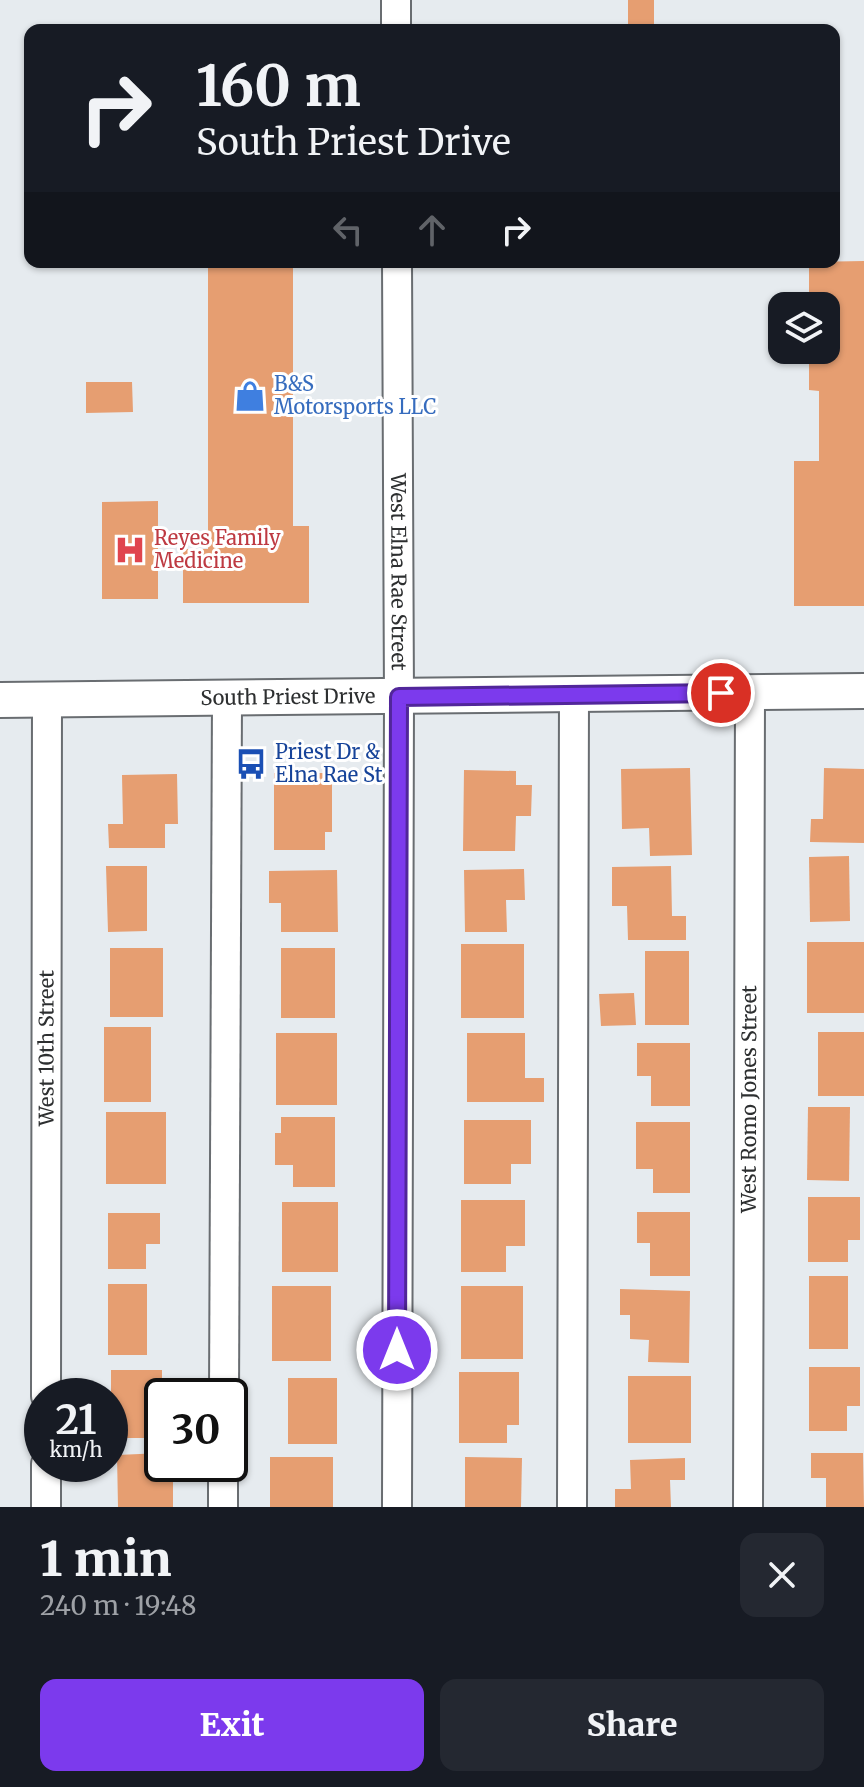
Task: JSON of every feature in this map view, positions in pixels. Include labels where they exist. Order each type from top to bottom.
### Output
[{"type":"main road","name":"South Priest Drive","points":[[0,700],[864,691]]},
{"type":"street","points":[[396,0],[396,24]]},
{"type":"street","name":"West Elna Rae Street","points":[[397,268],[397,1507]]},
{"type":"street","name":"West Romo Jones Street","points":[[748,1507],[750,693]]},
{"type":"street","points":[[572,1507],[574,695]]},
{"type":"street","points":[[224,1378],[227,699]]},
{"type":"street","name":"West 10th Street","points":[[46,1378],[47,700]]},
{"type":"street","points":[[46,1482],[46,1507]]},
{"type":"street","points":[[223,1482],[223,1507]]},
{"type":"building","points":[[628,0],[654,0],[654,24],[628,24]]},
{"type":"building","points":[[840,261],[864,261],[864,606],[794,606],[794,461],[819,461],[819,391],[809,390],[809,364],[840,364],[840,292],[809,292],[809,268],[840,268]]},
{"type":"building","name":"B&S Motorsports LLC","points":[[208,268],[293,268],[293,526],[309,526],[309,603],[183,603],[183,549],[208,549]]},
{"type":"building","points":[[86,382],[132,382],[133,412],[86,413]]},
{"type":"building","name":"Reyes Family Medicine","points":[[158,501],[158,599],[102,599],[102,502]]},
{"type":"building","points":[[690,768],[692,855],[650,856],[649,828],[622,829],[621,769]]},
{"type":"building","points":[[824,768],[864,769],[864,843],[810,842],[811,819],[823,819]]},
{"type":"building","points":[[464,770],[516,771],[516,785],[532,785],[531,816],[516,816],[515,851],[463,851]]},
{"type":"building","points":[[274,773],[332,773],[332,832],[325,832],[325,850],[274,850]]},
{"type":"building","points":[[177,774],[178,824],[165,824],[165,848],[109,848],[108,824],[123,824],[122,775]]},
{"type":"building","points":[[849,856],[850,921],[810,922],[809,857]]},
{"type":"building","points":[[106,866],[147,866],[147,931],[108,932]]},
{"type":"building","points":[[671,866],[672,916],[686,916],[686,940],[628,940],[627,906],[612,906],[612,867]]},
{"type":"building","points":[[524,869],[525,900],[506,900],[507,932],[465,932],[464,870]]},
{"type":"building","points":[[337,870],[338,932],[281,932],[281,903],[269,903],[269,871]]},
{"type":"building","points":[[807,942],[864,942],[864,1013],[807,1013]]},
{"type":"building","points":[[461,944],[524,944],[524,1018],[461,1018]]},
{"type":"building","points":[[110,948],[163,948],[163,1017],[110,1017]]},
{"type":"building","points":[[281,948],[335,948],[335,1018],[281,1018]]},
{"type":"building","points":[[645,951],[689,951],[689,1025],[645,1025]]},
{"type":"building","points":[[634,993],[636,1025],[601,1026],[599,994]]},
{"type":"building","points":[[104,1027],[151,1027],[151,1102],[104,1102]]},
{"type":"building","points":[[818,1032],[864,1032],[864,1096],[818,1096]]},
{"type":"building","points":[[276,1033],[337,1033],[337,1105],[276,1105]]},
{"type":"building","points":[[467,1033],[525,1033],[525,1078],[544,1078],[544,1102],[467,1102]]},
{"type":"building","points":[[637,1043],[690,1043],[690,1106],[651,1106],[651,1076],[637,1076]]},
{"type":"building","points":[[808,1107],[850,1107],[849,1181],[807,1180]]},
{"type":"building","points":[[106,1112],[166,1112],[166,1184],[106,1184]]},
{"type":"building","points":[[281,1117],[335,1117],[335,1187],[293,1187],[293,1165],[275,1165],[275,1133],[281,1133]]},
{"type":"building","points":[[464,1120],[531,1120],[531,1164],[511,1164],[511,1184],[464,1184]]},
{"type":"building","points":[[636,1122],[690,1122],[690,1193],[653,1193],[653,1169],[636,1169]]},
{"type":"building","points":[[808,1197],[860,1197],[860,1240],[848,1240],[848,1262],[808,1262]]},
{"type":"building","points":[[461,1200],[525,1200],[525,1246],[506,1246],[506,1272],[461,1272]]},
{"type":"building","points":[[282,1202],[338,1202],[338,1272],[282,1272]]},
{"type":"building","points":[[637,1212],[690,1212],[690,1276],[650,1276],[650,1243],[637,1243]]},
{"type":"building","points":[[108,1213],[160,1213],[160,1244],[146,1244],[146,1269],[108,1269]]},
{"type":"building","points":[[809,1276],[848,1276],[848,1349],[809,1349]]},
{"type":"building","points":[[108,1284],[147,1284],[147,1355],[108,1355]]},
{"type":"building","points":[[272,1286],[331,1286],[331,1361],[272,1361]]},
{"type":"building","points":[[461,1286],[523,1286],[523,1359],[461,1359]]},
{"type":"building","points":[[620,1289],[690,1291],[689,1363],[648,1362],[649,1340],[630,1339],[630,1315],[620,1315]]},
{"type":"building","points":[[809,1367],[860,1367],[860,1406],[847,1406],[847,1431],[809,1431]]},
{"type":"building","points":[[111,1370],[162,1370],[162,1378],[144,1378],[144,1438],[128,1438],[128,1378],[111,1378]]},
{"type":"building","points":[[459,1372],[519,1372],[519,1425],[507,1425],[507,1443],[459,1443]]},
{"type":"building","points":[[628,1376],[691,1376],[691,1443],[628,1443]]},
{"type":"building","points":[[288,1378],[337,1378],[337,1444],[288,1444]]},
{"type":"building","points":[[811,1453],[863,1453],[864,1507],[826,1507],[826,1478],[811,1478]]},
{"type":"building","points":[[144,1454],[144,1482],[173,1482],[173,1507],[118,1507],[118,1482],[128,1482],[128,1455]]},
{"type":"building","points":[[270,1457],[333,1457],[333,1507],[270,1507]]},
{"type":"building","points":[[465,1457],[522,1458],[521,1507],[465,1507]]},
{"type":"building","points":[[685,1458],[685,1480],[670,1480],[671,1507],[615,1507],[615,1489],[631,1489],[630,1460]]},
{"type":"place","name":"B&S Motorsports LLC","points":[[250,396]]},
{"type":"place","name":"Reyes Family Medicine","points":[[130,550]]},
{"type":"place","name":"Priest Dr & Elna Rae St","points":[[251,764]]},
{"type":"route","points":[[397,1350],[399,697],[721,693]]}]
